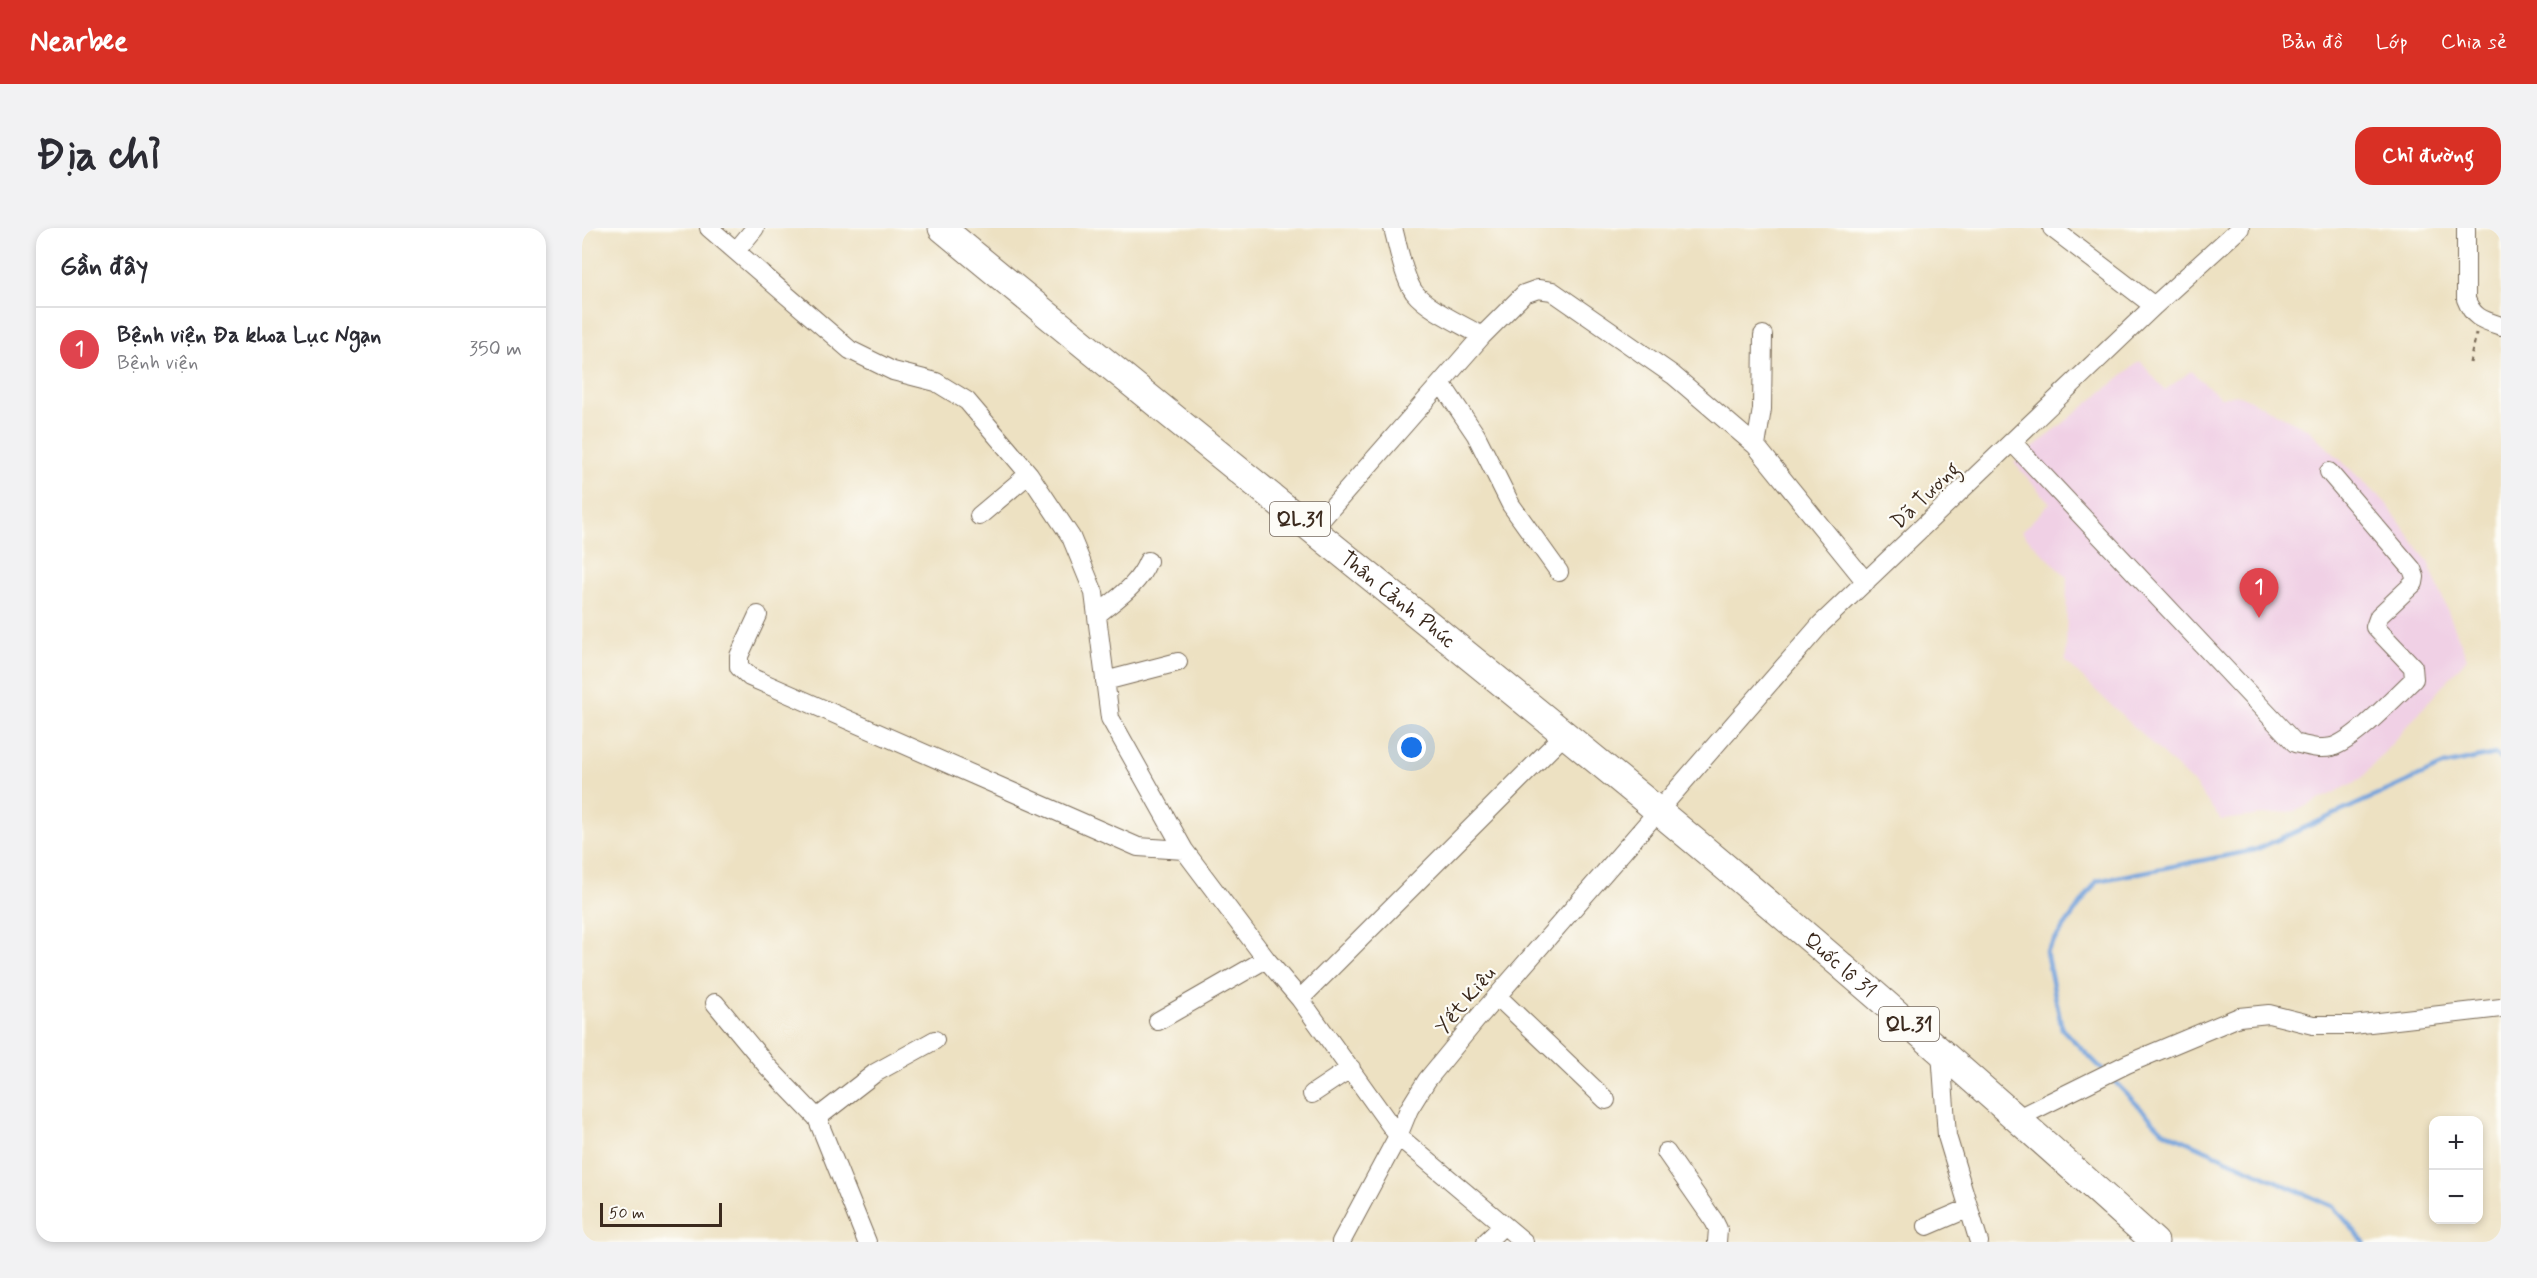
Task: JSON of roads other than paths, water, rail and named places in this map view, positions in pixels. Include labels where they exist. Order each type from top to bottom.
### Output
[{"type":"highway","name":"Thân Cảnh Phúc","points":[[942,228],[1128,382],[1313,529],[1658,811]]},
{"type":"highway","name":"Quốc lộ 31","points":[[1658,811],[2018,1118],[2155,1242]]},
{"type":"street","points":[[709,228],[850,350],[893,371],[936,382],[967,401],[1029,474],[1071,537],[1094,593],[1110,718],[1184,850],[1266,959],[1300,999],[1398,1136],[1524,1242]]},
{"type":"street","points":[[736,251],[755,228]]},
{"type":"street","points":[[1393,228],[1400,257],[1414,291],[1431,306],[1482,336]]},
{"type":"street","points":[[2052,228],[2154,306]]},
{"type":"street","name":"Dã Tượng","points":[[1658,811],[1821,624],[2154,306],[2240,228]]},
{"type":"street","points":[[2466,228],[2466,299],[2470,309],[2479,319],[2501,326]]},
{"type":"street","points":[[1313,529],[1482,336],[1524,294],[1538,289],[1552,291],[1673,375],[1756,446],[1866,582]]},
{"type":"street","points":[[1756,446],[1762,409],[1763,335]]},
{"type":"street","points":[[1441,383],[1476,435],[1510,505],[1559,572]]},
{"type":"street","points":[[2012,442],[2295,743],[2314,748],[2331,747],[2346,740],[2414,679],[2415,673],[2413,667],[2375,627],[2379,616],[2414,583],[2415,577],[2412,569],[2329,472]]},
{"type":"street","points":[[979,516],[1029,474]]},
{"type":"street","points":[[1097,615],[1136,584],[1148,561]]},
{"type":"street","points":[[758,615],[739,656],[739,667],[750,677],[1138,847],[1184,850]]},
{"type":"street","points":[[1106,681],[1178,662]]},
{"type":"street","points":[[1300,999],[1564,735]]},
{"type":"street","name":"Yết Kiêu","points":[[1341,1242],[1398,1136],[1409,1109],[1427,1080],[1658,811]]},
{"type":"street","points":[[1158,1021],[1266,959]]},
{"type":"street","points":[[1497,996],[1606,1100]]},
{"type":"street","points":[[715,1003],[768,1067],[817,1118],[867,1242]]},
{"type":"street","points":[[2018,1118],[2127,1064],[2239,1017],[2269,1014],[2313,1025],[2353,1025],[2501,1008]]},
{"type":"street","points":[[817,1118],[875,1073],[935,1040]]},
{"type":"street","points":[[1941,1052],[1947,1136],[1978,1242]]},
{"type":"street","points":[[1312,1094],[1351,1068]]},
{"type":"street","points":[[1666,1152],[1714,1221],[1718,1229],[1717,1242]]},
{"type":"street","points":[[1927,1226],[1968,1208]]},
{"type":"street","points":[[1486,1242],[1504,1225]]},
{"type":"waterway","points":[[2104,1071],[2062,1029],[2046,952],[2097,881],[2255,850],[2444,765],[2495,754],[2501,760]]},
{"type":"waterway","points":[[2110,1077],[2163,1131],[2334,1207],[2364,1242]]},
{"type":"place","name":"Bệnh viện Đa khoa Lục Ngạn","points":[[2259,618]]}]
